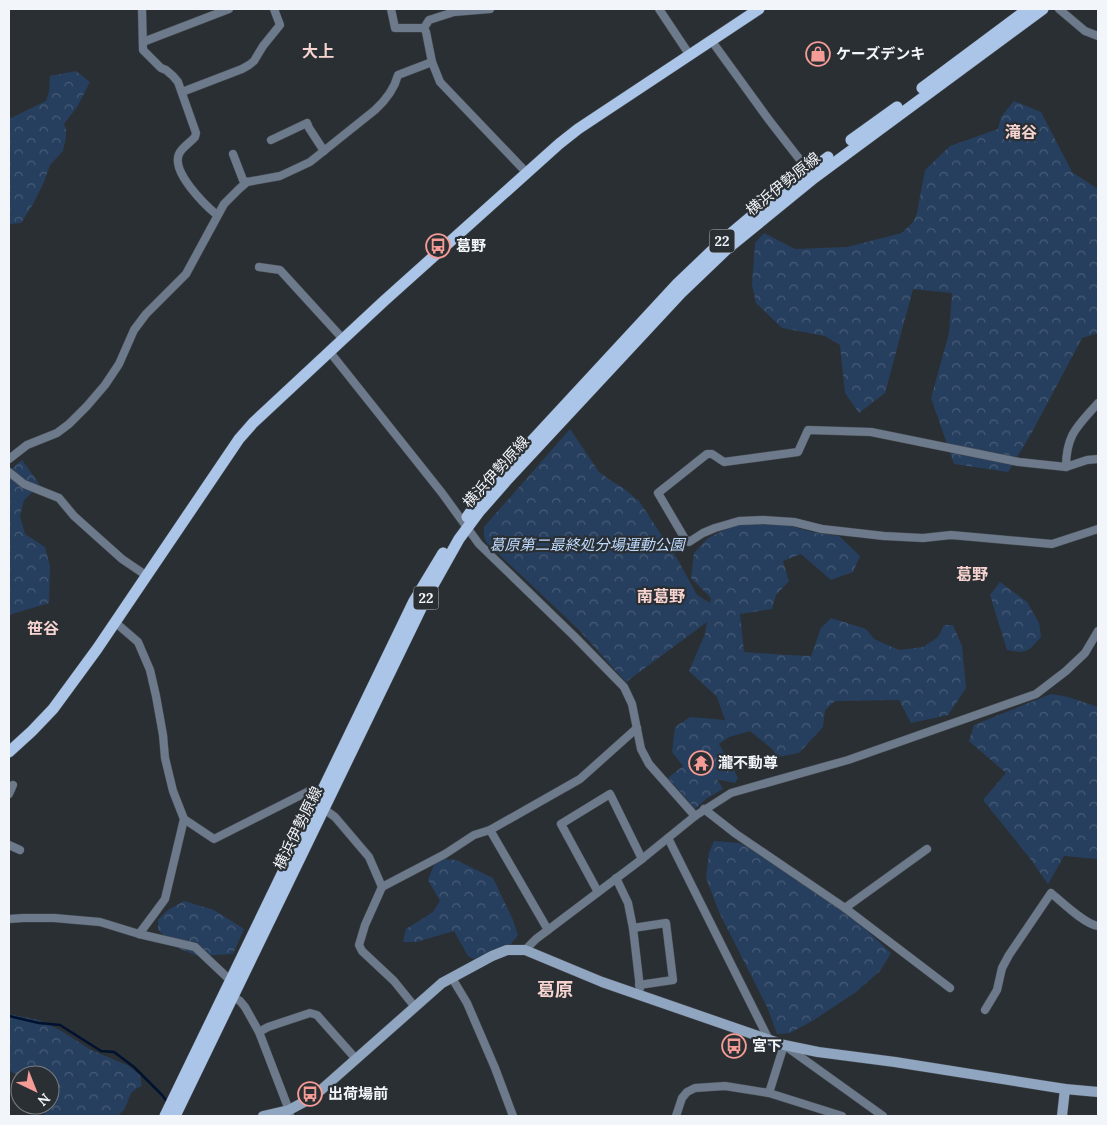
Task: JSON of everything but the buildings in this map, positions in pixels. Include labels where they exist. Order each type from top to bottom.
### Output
[{"type":"main road","points":[[9,752],[53,709],[98,649],[239,439],[254,424],[329,351],[558,144],[688,54],[759,9]]},
{"type":"main road","name":"横浜伊勢原線","points":[[165,1116],[414,602],[465,525],[681,293],[727,249],[811,174],[1028,9]]},
{"type":"main road","name":"横浜伊勢原線","points":[[811,174],[1044,9]]},
{"type":"main road","name":"横浜伊勢原線","points":[[175,1116],[427,596],[465,525]]},
{"type":"street","points":[[142,9],[143,50],[178,82],[196,133],[195,137],[179,154],[177,164],[195,193],[217,215]]},
{"type":"street","points":[[143,42],[229,9]]},
{"type":"street","points":[[182,92],[249,65],[280,25],[274,9]]},
{"type":"street","points":[[392,9],[395,28],[424,28]]},
{"type":"street","points":[[424,28],[429,20],[454,12],[490,9]]},
{"type":"street","points":[[659,9],[688,54]]},
{"type":"street","points":[[1059,9],[1085,31],[1098,36]]},
{"type":"street","points":[[424,28],[432,62],[440,82],[526,172]]},
{"type":"street","points":[[711,40],[811,174]]},
{"type":"street","points":[[9,460],[27,445],[57,433],[69,424],[106,384],[119,364],[134,330],[146,314],[186,274],[224,204],[246,182],[282,175],[310,162],[384,102],[393,89],[398,75],[432,62]]},
{"type":"street","points":[[271,140],[307,123],[324,152]]},
{"type":"street","points":[[233,154],[246,182]]},
{"type":"street","points":[[259,267],[280,270],[343,339]]},
{"type":"street","points":[[329,351],[442,493],[478,544],[624,687],[632,704],[642,749],[649,764],[695,816]]},
{"type":"street","points":[[1066,467],[1068,441],[1076,428],[1098,402]]},
{"type":"street","points":[[1098,459],[1087,460],[1066,467],[1019,462],[871,432],[808,430],[798,452],[724,462],[712,454],[707,454],[658,493],[688,542],[715,528],[739,521],[763,520],[794,522],[822,529],[884,536],[922,538],[951,535],[1052,544],[1098,529]]},
{"type":"street","points":[[9,472],[24,484],[59,498],[74,516],[122,559],[147,576]]},
{"type":"street","points":[[116,623],[138,642],[150,670],[163,734],[165,758],[173,791],[184,819],[165,899],[138,934]]},
{"type":"street","points":[[525,950],[536,939],[642,859],[704,809],[731,793],[848,760],[1036,694],[1066,671],[1085,653],[1098,631]]},
{"type":"street","points":[[415,1007],[394,981],[362,951],[359,945],[365,925],[382,886],[445,854],[474,835],[490,830],[580,779],[637,728]]},
{"type":"street","points":[[9,794],[13,785]]},
{"type":"street","points":[[184,819],[214,838],[311,790],[321,794]]},
{"type":"street","points":[[598,892],[561,824],[610,794],[642,859]]},
{"type":"street","points":[[324,809],[335,817],[369,857],[382,886]]},
{"type":"street","points":[[704,809],[736,834],[845,908],[950,988]]},
{"type":"street","points":[[490,830],[548,930]]},
{"type":"street","points":[[668,838],[769,1040]]},
{"type":"street","points":[[9,845],[20,850]]},
{"type":"street","points":[[845,908],[927,849]]},
{"type":"street","points":[[616,878],[628,903],[633,928],[640,996]]},
{"type":"street","points":[[985,1010],[997,990],[1002,968],[1009,955],[1051,893],[1085,921],[1098,926]]},
{"type":"street","points":[[9,919],[54,918],[100,922],[138,934],[195,946],[231,981]]},
{"type":"street","points":[[633,928],[666,923],[673,980],[639,985]]},
{"type":"street","points":[[263,1116],[289,1113],[321,1090],[442,983],[507,950],[525,950],[640,996],[784,1045],[818,1052],[895,1062],[1065,1089],[1098,1092]]},
{"type":"street","points":[[452,978],[467,1003],[513,1116]]},
{"type":"street","points":[[232,996],[245,1007],[259,1032],[289,1113]]},
{"type":"street","points":[[259,1032],[310,1013],[317,1015],[356,1060]]},
{"type":"street","points":[[769,1093],[784,1045]]},
{"type":"street","points":[[784,1045],[883,1116]]},
{"type":"street","points":[[676,1116],[682,1098],[687,1092],[695,1088],[725,1086],[769,1093],[842,1116]]},
{"type":"street","points":[[1062,1116],[1065,1089]]},
{"type":"green space","points":[[76,71],[90,82],[77,107],[64,124],[66,137],[63,151],[50,165],[33,204],[21,223],[9,224],[9,119],[46,101],[49,92],[50,76]]},
{"type":"green space","points":[[1014,101],[1041,112],[1072,172],[1098,189],[1098,333],[1082,338],[1031,434],[1008,472],[954,464],[931,398],[949,333],[952,293],[913,289],[885,393],[859,413],[845,393],[840,345],[825,336],[782,328],[756,303],[752,285],[755,243],[764,233],[795,249],[847,247],[902,233],[913,222],[917,213],[925,170],[950,146],[998,129],[1001,117]]},
{"type":"green space","name":"葛原第二最終処分場運動公園","points":[[570,429],[599,472],[639,501],[678,560],[697,595],[710,603],[711,598],[691,578],[694,553],[708,538],[743,521],[777,522],[812,532],[839,536],[860,556],[853,572],[831,580],[801,554],[783,561],[789,581],[776,595],[772,609],[740,614],[744,652],[811,656],[821,628],[831,618],[866,629],[874,639],[899,650],[923,647],[938,637],[944,625],[953,625],[962,646],[966,688],[948,715],[911,723],[899,700],[835,701],[825,710],[823,727],[799,753],[778,757],[772,749],[750,731],[729,737],[719,744],[738,778],[735,783],[717,779],[723,789],[707,798],[695,809],[668,778],[683,766],[672,752],[675,727],[690,717],[725,720],[717,697],[689,671],[705,634],[707,622],[626,682],[579,630],[487,543],[484,537],[484,527]]},
{"type":"green space","points":[[22,460],[40,485],[24,500],[20,516],[25,534],[45,547],[50,566],[49,603],[9,615],[9,471]]},
{"type":"green space","points":[[1000,582],[1027,602],[1039,623],[1041,637],[1027,651],[1007,650],[990,595]]},
{"type":"green space","points":[[1051,694],[1068,697],[1098,707],[1098,859],[1064,856],[1048,884],[983,800],[1006,773],[969,741],[974,725]]},
{"type":"green space","points":[[714,841],[739,843],[797,872],[816,893],[843,908],[891,953],[880,971],[856,992],[814,1020],[790,1033],[777,1034],[768,1009],[719,912],[706,878],[709,853]]},
{"type":"green space","points":[[442,859],[456,860],[493,878],[518,935],[510,945],[495,949],[474,959],[468,956],[454,931],[416,942],[403,942],[406,929],[433,912],[440,901],[428,880],[434,865]]},
{"type":"green space","points":[[184,901],[214,910],[244,929],[233,954],[198,956],[180,949],[158,930],[158,920],[168,910]]},
{"type":"green space","points":[[9,1014],[38,1020],[60,1030],[91,1050],[127,1065],[140,1075],[142,1086],[134,1090],[130,1095],[124,1110],[118,1116],[45,1116],[60,1115],[60,1065],[10,1065],[9,1070]]},
{"type":"waterway","points":[[9,1016],[39,1023],[60,1025],[101,1051],[114,1052],[134,1067],[168,1103]]},
{"type":"place","name":"ケーズデンキ","points":[[818,54]]},
{"type":"place","name":"葛野","points":[[438,246]]},
{"type":"place","name":"瀧不動尊","points":[[701,763]]},
{"type":"place","name":"宮下","points":[[734,1046]]},
{"type":"place","name":"出荷場前","points":[[310,1094]]},
{"type":"district","name":"大上","points":[[318,51]]},
{"type":"district","name":"滝谷","points":[[1021,132]]},
{"type":"district","name":"葛野","points":[[972,574]]},
{"type":"district","name":"南葛野","points":[[661,596]]},
{"type":"district","name":"笹谷","points":[[43,628]]},
{"type":"district","name":"葛原","points":[[555,990]]}]
